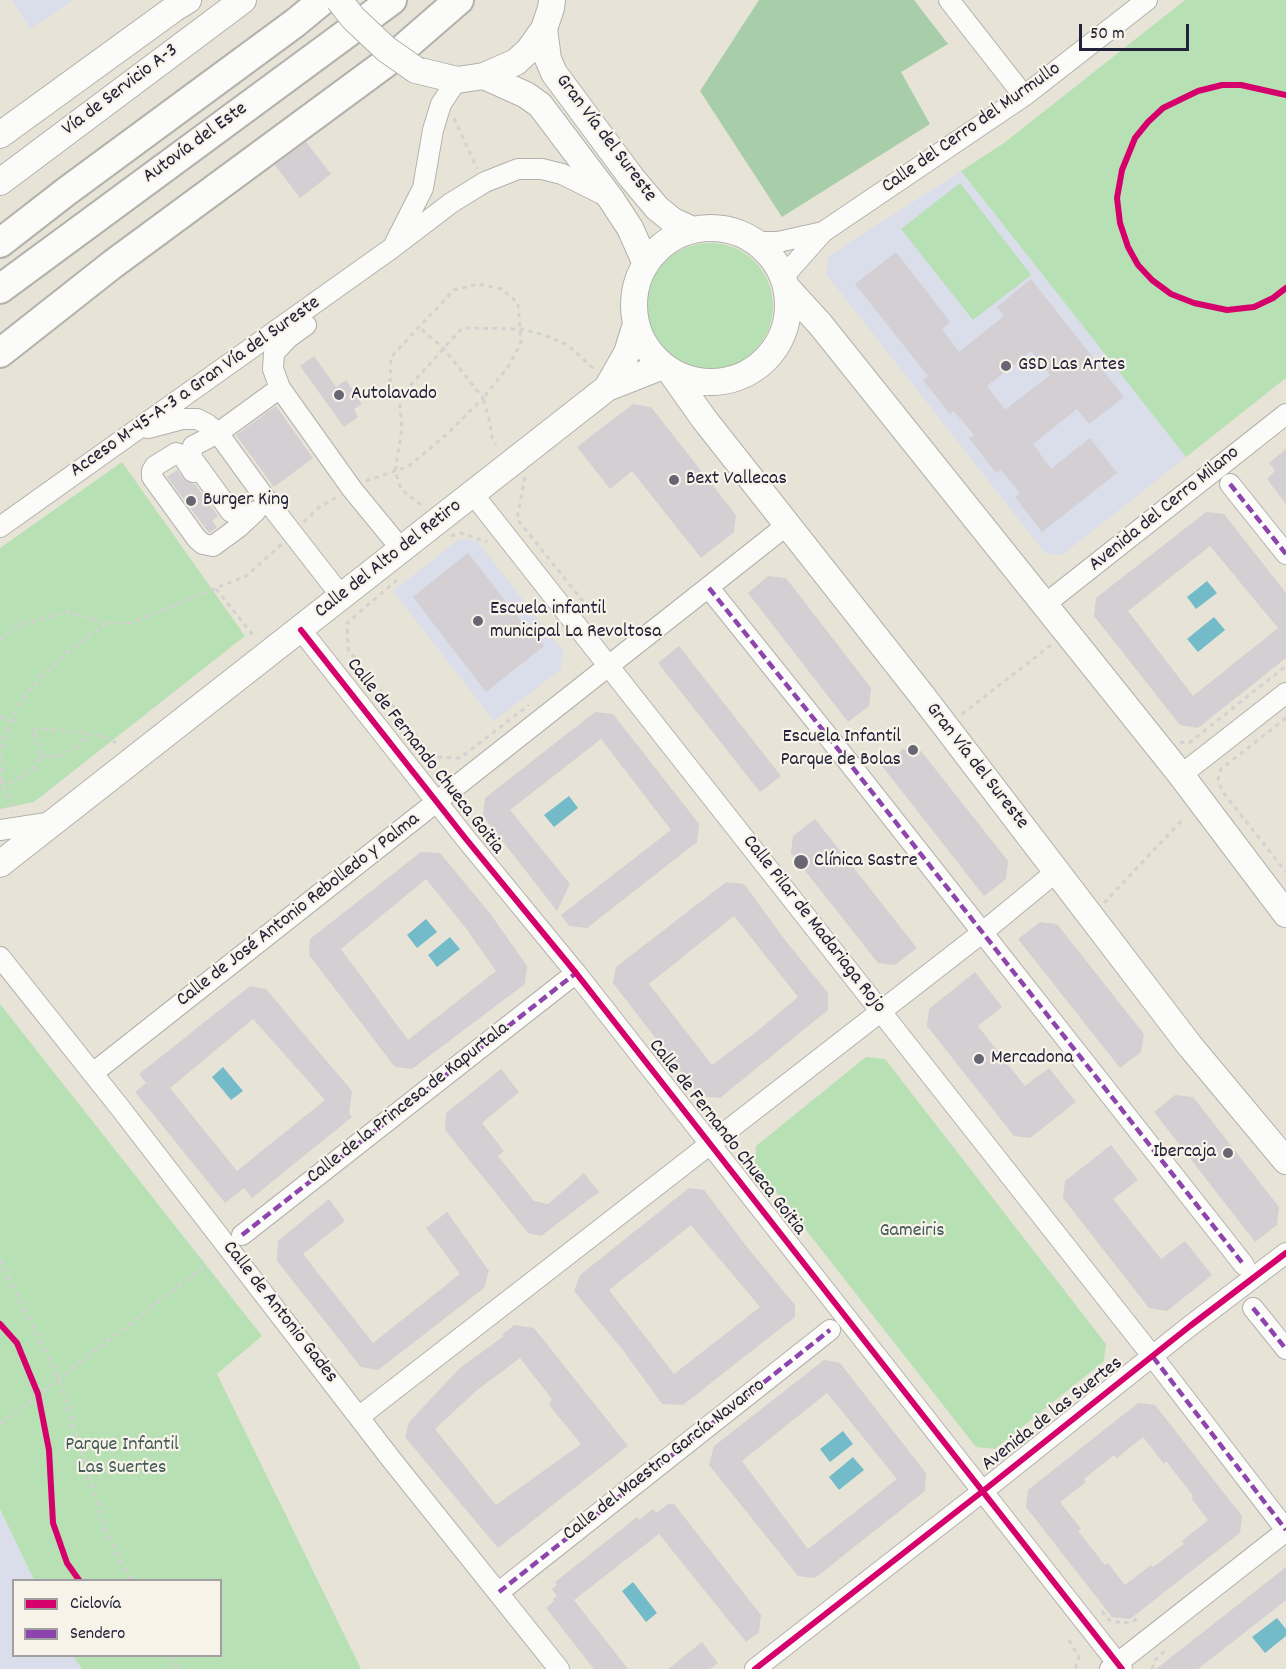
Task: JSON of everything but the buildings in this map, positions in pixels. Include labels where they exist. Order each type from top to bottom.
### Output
[{"type":"highway","name":"Autovía del Este","points":[[0,243],[323,0]]},
{"type":"highway","name":"Autovía del Este","points":[[0,289],[392,0]]},
{"type":"highway","points":[[0,353],[113,264],[391,59],[459,0]]},
{"type":"main road","name":"Vía de Servicio A-3","points":[[0,182],[243,0]]},
{"type":"main road","points":[[339,0],[353,18],[386,49],[416,70],[457,80],[484,76],[516,62],[530,50],[544,28],[552,0]]},
{"type":"main road","points":[[0,135],[181,3]]},
{"type":"main road","name":"Gran Vía del Sureste","points":[[544,28],[548,59],[554,73],[596,130],[657,208],[674,221],[693,230]]},
{"type":"main road","name":"Gran Vía del Sureste","points":[[484,76],[526,95],[540,105],[611,199],[630,228],[646,264]]},
{"type":"main road","points":[[785,283],[788,311],[783,333],[772,353],[756,369],[735,379],[713,382],[690,380],[666,368],[646,347],[636,324],[634,303],[637,283],[646,264],[658,248],[674,237],[693,230],[715,227],[737,232],[757,242],[773,258],[785,283],[1181,776],[1286,914]]},
{"type":"main road","name":"Calle del Alto del Retiro","points":[[0,864],[473,494],[627,353],[636,324]]},
{"type":"main road","name":"Gran Vía del Sureste","points":[[666,368],[1190,1046],[1286,1161]]},
{"type":"main road","name":"Calle del Alto del Retiro","points":[[600,379],[666,368]]},
{"type":"street","points":[[949,0],[1024,96]]},
{"type":"street","name":"Calle del Cerro del Murmullo","points":[[785,283],[823,232],[1024,96],[1147,0]]},
{"type":"street","points":[[392,248],[423,188],[433,130],[441,104],[457,80]]},
{"type":"street","name":"Acceso M-45-A-3 a Gran Vía del Sureste","points":[[0,527],[485,182],[518,170],[542,169],[562,174],[611,199]]},
{"type":"street","name":"Calle del Cerro del Murmullo","points":[[757,242],[778,242],[823,232]]},
{"type":"street","points":[[363,269],[348,294],[288,338],[274,353],[273,369],[280,388],[352,489],[402,549]]},
{"type":"street","points":[[249,517],[231,512],[191,457],[193,446],[218,433],[280,388]]},
{"type":"street","name":"Avenida del Cerro Milano","points":[[1044,605],[1286,414]]},
{"type":"street","points":[[134,432],[182,419],[197,419],[207,424],[218,433],[342,597]]},
{"type":"street","points":[[210,485],[199,480],[182,455],[176,453],[155,466],[152,471],[152,477],[197,540],[203,544],[213,546],[268,502]]},
{"type":"street","points":[[1230,484],[1286,554]]},
{"type":"street","name":"Calle Pilar de Madariaga Rojo","points":[[473,494],[1153,1357],[1286,1531]]},
{"type":"street","name":"Calle de José Antonio Rebolledo y Palma","points":[[93,1073],[787,525]]},
{"type":"street","points":[[709,588],[1244,1265]]},
{"type":"street","name":"Calle de Fernando Chueca Goitia","points":[[301,630],[436,802],[576,973],[983,1491],[1117,1667]]},
{"type":"street","points":[[1181,776],[1286,693]]},
{"type":"street","points":[[7,823],[55,821]]},
{"type":"street","points":[[360,1416],[881,1012],[1057,871]]},
{"type":"street","name":"Calle de Antonio Gades","points":[[0,957],[93,1073],[391,1459],[559,1669]]},
{"type":"street","name":"Calle de la Princesa de Kapurtala","points":[[242,1235],[576,973]]},
{"type":"street","name":"Avenida de las Suertes","points":[[755,1669],[1286,1253]]},
{"type":"street","points":[[1252,1308],[1286,1349]]},
{"type":"street","name":"Calle del Maestro García Navarro","points":[[499,1592],[830,1330]]},
{"type":"street","points":[[1117,1667],[1286,1531]]},
{"type":"path","points":[[452,111],[478,171]]},
{"type":"path","points":[[422,505],[401,489],[395,471],[402,428],[399,398],[390,383],[391,357],[454,290],[478,284],[502,289],[518,303],[521,329],[521,343],[508,367],[483,398],[492,437],[496,444]]},
{"type":"path","points":[[399,398],[462,328],[521,329],[544,335],[568,345],[600,379]]},
{"type":"path","points":[[533,471],[524,478],[518,519],[594,615]]},
{"type":"path","points":[[448,536],[461,533],[487,541],[494,550]]},
{"type":"path","points":[[398,579],[347,622],[348,649],[433,757],[460,758],[533,702]]},
{"type":"path","points":[[216,589],[253,635]]},
{"type":"path","points":[[7,823],[0,758],[4,739],[20,702],[41,677],[75,646],[106,623]]},
{"type":"path","points":[[958,717],[1050,645]]},
{"type":"path","points":[[1174,741],[1189,743],[1286,666]]},
{"type":"path","points":[[0,716],[11,721]]},
{"type":"path","points":[[1286,718],[1221,770],[1218,779],[1222,791],[1286,872]]},
{"type":"path","points":[[2,783],[14,782],[34,768],[41,756],[33,729],[103,736],[116,743]]},
{"type":"path","points":[[41,756],[58,757],[77,747],[88,734]]},
{"type":"path","points":[[1101,906],[1184,818]]},
{"type":"path","points":[[0,1260],[59,1378],[107,1534],[130,1579]]},
{"type":"path","points":[[0,1424],[206,1265]]},
{"type":"path","points":[[34,1383],[40,1405]]},
{"type":"path","points":[[1102,1611],[1109,1620],[1122,1623],[1132,1622],[1139,1617]]},
{"type":"path","points":[[1069,1640],[1079,1657],[1075,1669]]},
{"type":"path","points":[[1152,1669],[1155,1660],[1165,1651]]},
{"type":"shaded area","points":[[12,0],[73,0],[30,29]]},
{"type":"shaded area","name":"GSD Las Artes","points":[[961,171],[1186,457],[1062,555],[1045,553],[826,274],[829,256]]},
{"type":"shaded area","name":"Escuela infantil municipal La Revoltosa","points":[[459,539],[477,541],[563,651],[561,669],[494,721],[393,591]]},
{"type":"shaded area","points":[[0,1510],[34,1579],[12,1579],[12,1657],[74,1657],[82,1669],[0,1669]]},
{"type":"green space","points":[[759,0],[914,0],[948,44],[901,72],[930,124],[782,217],[700,91]]},
{"type":"green space","points":[[1185,0],[1286,0],[1286,378],[1186,457],[961,171],[1004,143]]},
{"type":"green space","points":[[960,183],[1031,275],[973,320],[901,229]]},
{"type":"green space","points":[[710,243],[734,248],[755,261],[768,282],[773,306],[768,330],[755,351],[734,364],[710,369],[686,364],[665,351],[652,330],[647,306],[652,282],[665,261],[686,248]]},
{"type":"green space","points":[[122,462],[245,636],[34,802],[0,809],[0,548]]},
{"type":"green space","name":"Parque Infantil Las Suertes","points":[[0,1004],[262,1336],[217,1374],[361,1669],[82,1669],[74,1657],[222,1657],[222,1579],[34,1579],[0,1509]]},
{"type":"green space","name":"Gameiris","points":[[866,1057],[885,1059],[1106,1344],[1104,1361],[995,1449],[976,1447],[755,1165],[756,1146]]},
{"type":"water","points":[[1207,581],[1217,593],[1196,609],[1187,597]]},
{"type":"water","points":[[1214,617],[1225,630],[1198,652],[1187,639]]},
{"type":"water","points":[[569,796],[578,808],[554,827],[544,815]]},
{"type":"water","points":[[426,919],[437,932],[417,948],[407,935]]},
{"type":"water","points":[[450,937],[460,949],[437,967],[428,955]]},
{"type":"water","points":[[223,1067],[243,1091],[231,1100],[212,1077]]},
{"type":"water","points":[[843,1431],[853,1444],[830,1462],[820,1449]]},
{"type":"water","points":[[853,1457],[864,1470],[839,1490],[829,1477]]},
{"type":"water","points":[[633,1582],[657,1613],[646,1622],[622,1591]]},
{"type":"water","points":[[1277,1618],[1286,1629],[1286,1636],[1265,1653],[1252,1637]]},
{"type":"marked path","points":[[1230,484],[1286,554]]},
{"type":"marked path","points":[[709,588],[1244,1265]]},
{"type":"marked path","points":[[242,1235],[576,973]]},
{"type":"marked path","points":[[1253,1308],[1286,1349]]},
{"type":"marked path","points":[[499,1592],[830,1330]]},
{"type":"marked path","points":[[1153,1357],[1286,1530]]},
{"type":"cycle path","points":[[1286,95],[1241,85],[1222,85],[1198,91],[1163,108],[1135,138],[1122,170],[1117,198],[1120,223],[1128,247],[1138,265],[1152,280],[1171,294],[1194,303],[1227,310],[1254,307],[1273,298],[1286,288]]},
{"type":"cycle path","points":[[301,630],[466,839],[576,973],[1122,1669]]},
{"type":"cycle path","points":[[755,1669],[1286,1253]]},
{"type":"cycle path","points":[[0,1324],[17,1343],[38,1394],[49,1450],[53,1523],[67,1563],[78,1579]]},
{"type":"place","name":"GSD Las Artes","points":[[1006,366]]},
{"type":"place","name":"Autolavado","points":[[339,395]]},
{"type":"place","name":"Bext Vallecas","points":[[674,480]]},
{"type":"place","name":"Burger King","points":[[191,501]]},
{"type":"place","name":"Escuela infantil municipal La Revoltosa","points":[[478,621]]},
{"type":"place","name":"Escuela Infantil Parque de Bolas","points":[[913,750]]},
{"type":"place","name":"Clínica Sastre","points":[[801,862]]},
{"type":"place","name":"Mercadona","points":[[979,1059]]},
{"type":"place","name":"Ibercaja","points":[[1228,1153]]}]
